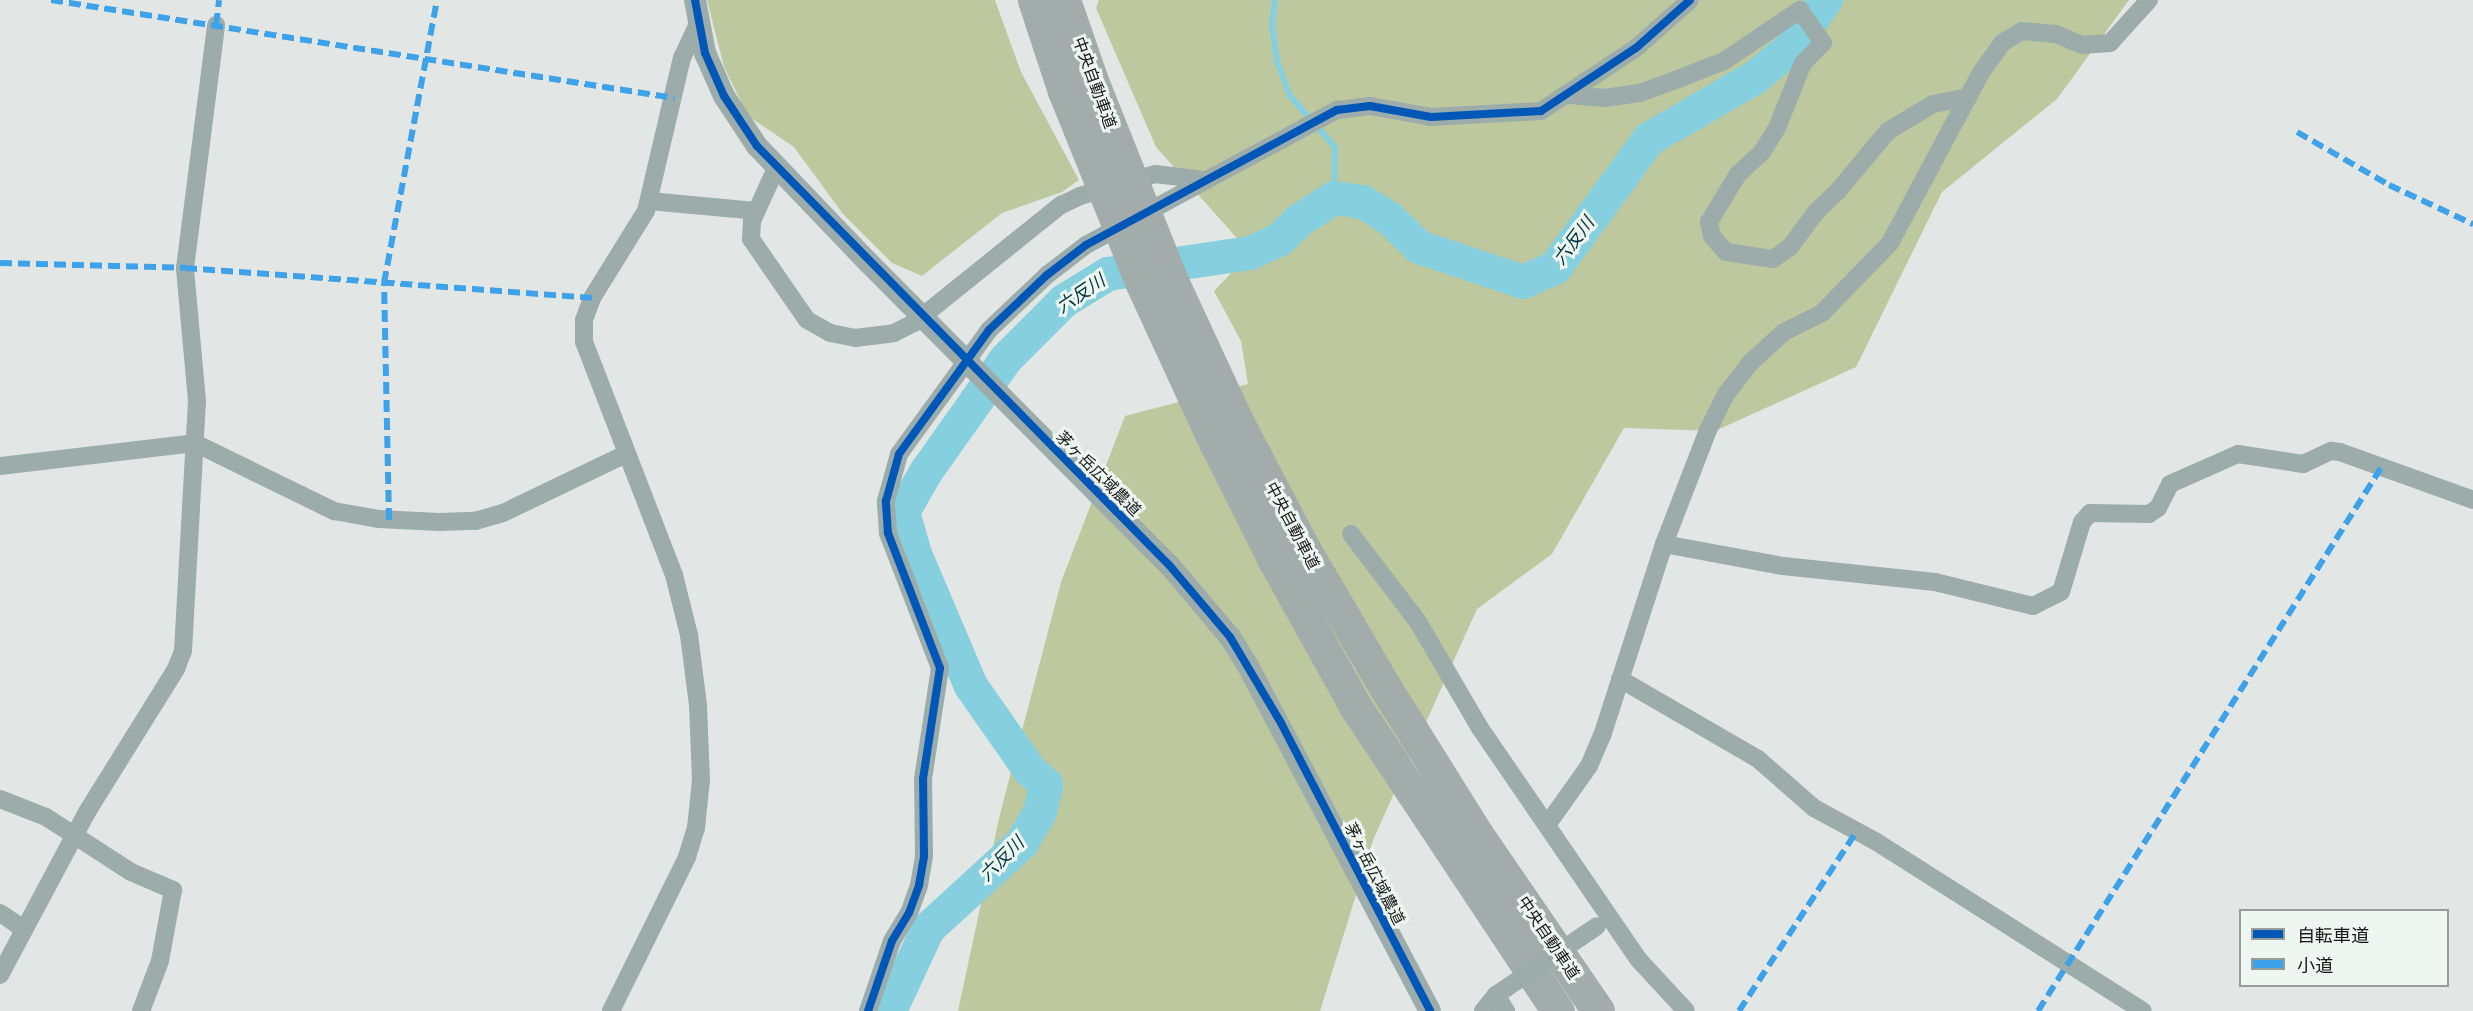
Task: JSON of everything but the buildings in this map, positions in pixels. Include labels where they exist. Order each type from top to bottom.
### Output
[{"type":"highway","name":"中央自動車道","points":[[1034,0],[1172,281],[1274,560],[1358,709],[1558,1011]]},
{"type":"highway","name":"中央自動車道","points":[[1064,0],[1078,86]]},
{"type":"highway","name":"中央自動車道","points":[[1224,427],[1302,545],[1385,687],[1477,834],[1598,1011]]},
{"type":"street","points":[[868,1011],[892,941],[909,913],[919,885],[924,856],[923,778],[940,668],[888,533],[886,501],[899,454],[988,330],[1047,275],[1086,245],[1337,110],[1370,106],[1431,117],[1541,111],[1570,95],[1636,48],[1690,0]]},
{"type":"street","points":[[1547,825],[1589,766],[1664,544],[1726,394],[1751,362],[1784,332],[1822,313],[1890,243],[1968,97],[2002,43],[2022,31],[2056,34],[2082,45],[2110,43],[2149,0]]},
{"type":"street","points":[[1570,95],[1604,98],[1640,93],[1673,81],[1724,61],[1800,10],[1819,33],[1822,43],[1803,63],[1777,128],[1762,152],[1738,174],[1720,198],[1709,222],[1712,236],[1726,252],[1773,259],[1790,247],[1816,212],[1837,192],[1888,131],[1933,104],[1968,97]]},
{"type":"street","points":[[610,1011],[687,857],[696,828],[700,780],[698,705],[689,635],[674,575],[584,342],[584,320],[592,298],[631,237],[649,201],[682,58],[697,11]]},
{"type":"street","name":"茅ヶ岳広域農道","points":[[697,11],[705,53],[724,96],[757,146],[868,262],[1170,566],[1230,637],[1248,666],[1430,1011]]},
{"type":"street","points":[[0,975],[73,837],[176,669],[183,651],[197,401],[184,268],[216,25]]},
{"type":"street","points":[[777,166],[756,211],[751,239],[807,320],[830,333],[855,338],[878,336],[914,323],[1061,205],[1080,196],[1155,174],[1205,180]]},
{"type":"street","points":[[649,201],[756,211]]},
{"type":"street","points":[[0,466],[195,443],[334,511],[379,519],[439,522],[475,521],[503,513],[626,454]]},
{"type":"street","points":[[1664,544],[1783,566],[1935,582],[2033,606],[2061,592],[2082,522],[2090,513],[2149,514],[2158,508],[2170,484],[2238,454],[2303,464],[2331,452],[2340,452],[2473,500]]},
{"type":"street","points":[[1351,534],[1418,622],[1480,728],[1547,825],[1604,922],[1686,1011]]},
{"type":"street","points":[[1620,679],[1758,759],[1814,808],[1875,841],[2143,1011]]},
{"type":"street","points":[[0,799],[46,817],[73,837],[131,872],[173,890],[160,961],[141,1011]]},
{"type":"street","points":[[0,913],[24,929]]},
{"type":"street","points":[[1482,1011],[1496,994],[1604,922]]},
{"type":"street","points":[[1496,994],[1506,1011]]},
{"type":"green space","points":[[707,0],[995,0],[1021,72],[1079,180],[1062,192],[1002,213],[922,276],[892,263],[843,214],[794,147],[748,116],[724,67]]},
{"type":"green space","points":[[1099,0],[2129,0],[2057,99],[1942,192],[1856,367],[1715,431],[1624,428],[1552,554],[1477,609],[1373,840],[1320,1011],[958,1011],[1000,814],[1061,582],[1125,416],[1248,384],[1241,341],[1214,291],[1250,253],[1156,147],[1096,8]]},
{"type":"waterway","points":[[1275,0],[1272,25],[1277,61],[1290,96],[1335,147],[1334,198]]},
{"type":"waterway","name":"六反川","points":[[890,1011],[928,929],[1022,843],[1040,812],[1046,785],[1029,769],[971,686],[915,554],[903,512],[926,472],[1006,359],[1064,301],[1108,274],[1250,253],[1279,240],[1300,220],[1334,198],[1363,202],[1390,219],[1419,247],[1523,282],[1555,268],[1649,139],[1756,77],[1793,46],[1826,0]]},
{"type":"marked path","points":[[51,0],[674,98]]},
{"type":"marked path","points":[[216,25],[219,0]]},
{"type":"marked path","points":[[389,520],[384,283],[437,0]]},
{"type":"marked path","points":[[2297,132],[2389,185],[2473,224]]},
{"type":"marked path","points":[[0,263],[185,268],[592,298]]},
{"type":"marked path","points":[[2038,1011],[2381,468]]},
{"type":"marked path","points":[[1739,1011],[1857,831]]},
{"type":"cycle path","points":[[695,0],[705,53],[724,96],[757,146],[1170,566],[1230,637],[1281,723],[1430,1011]]},
{"type":"cycle path","points":[[868,1011],[892,941],[909,913],[919,885],[924,856],[923,779],[940,668],[888,533],[886,501],[899,454],[989,330],[1047,275],[1086,245],[1337,110],[1370,106],[1431,117],[1541,111],[1636,48],[1690,0]]}]
